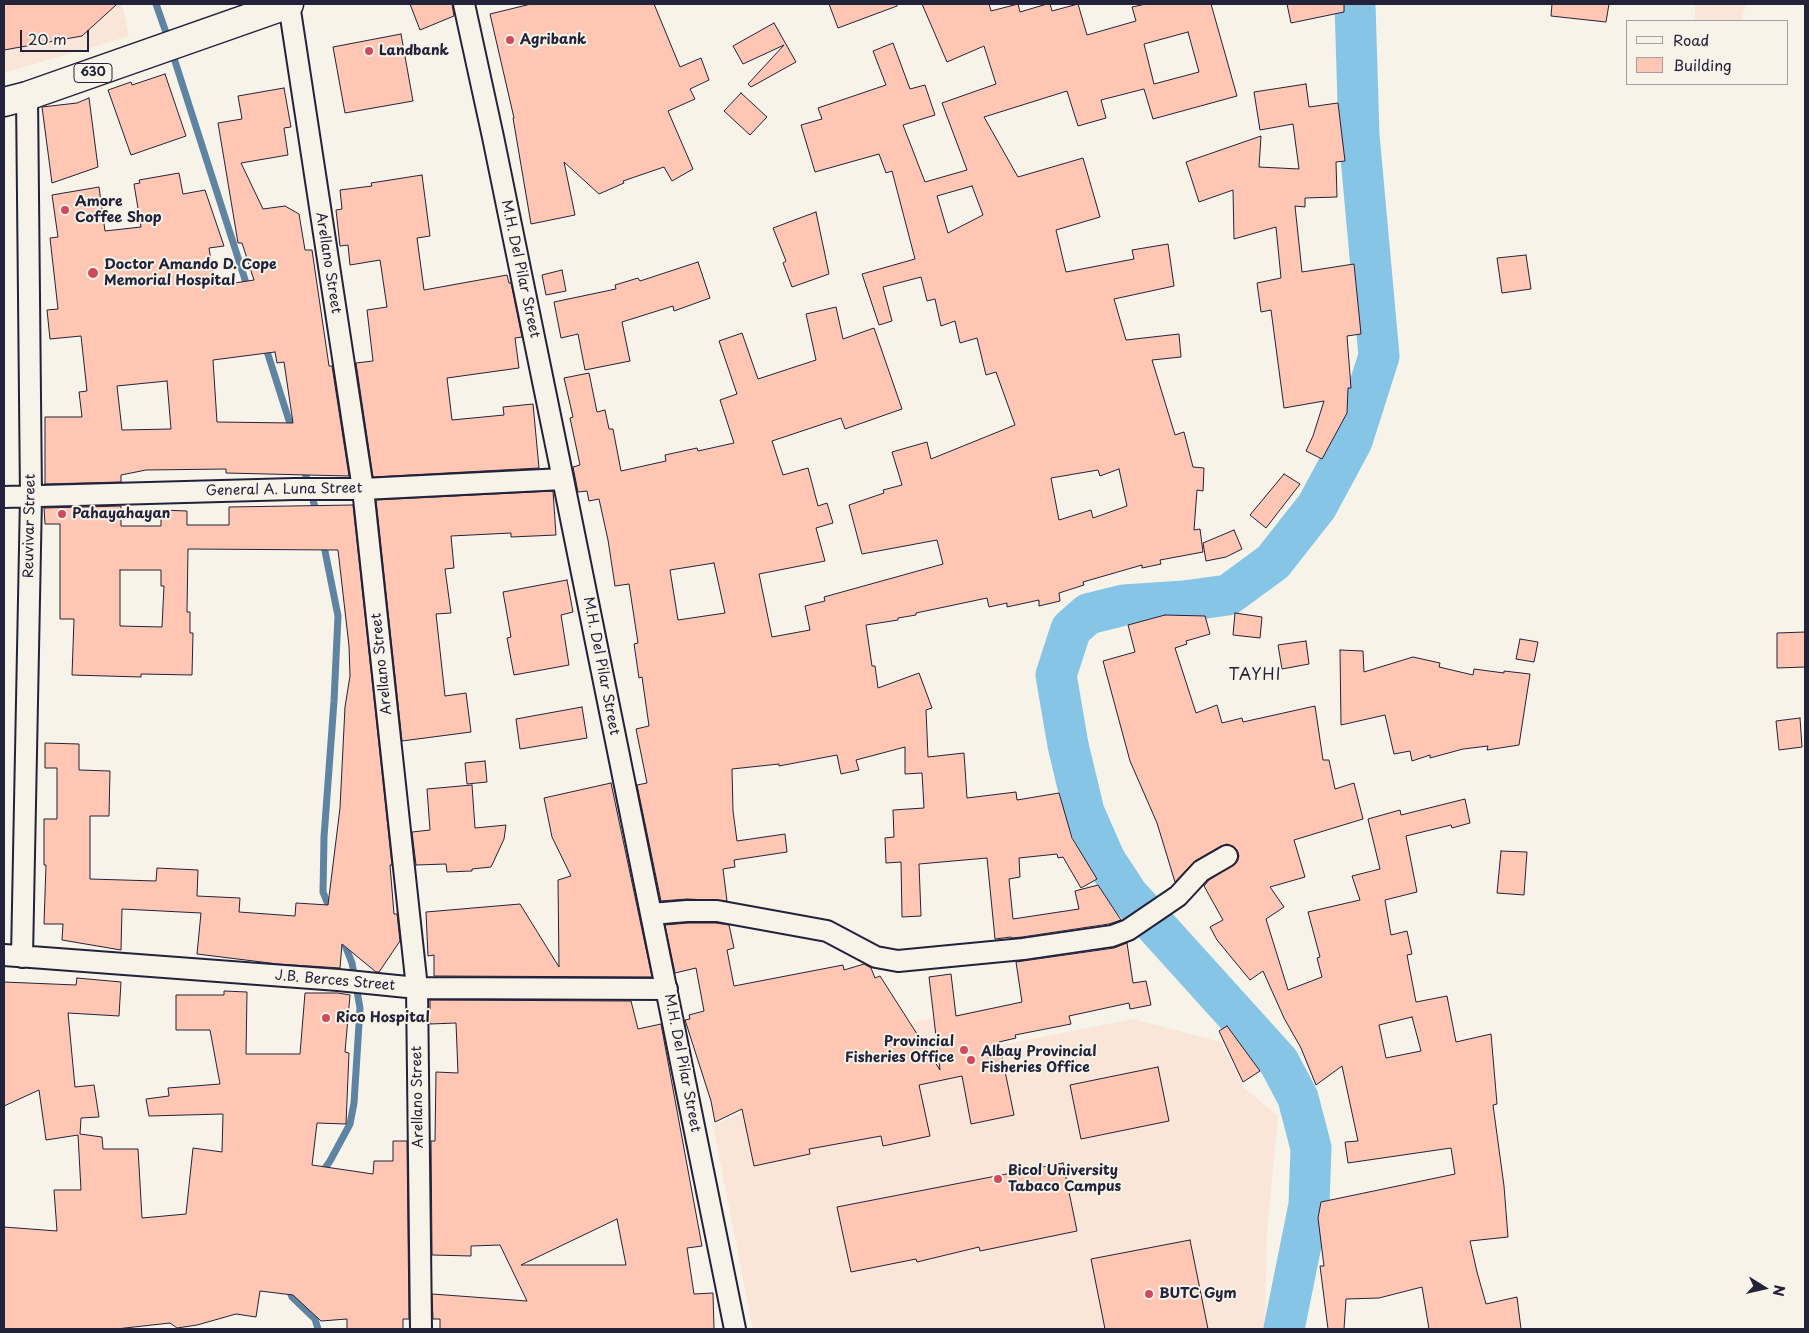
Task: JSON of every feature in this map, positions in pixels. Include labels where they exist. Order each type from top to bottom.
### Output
[{"type":"main road","name":"630","points":[[16,99],[289,4]]},
{"type":"street","name":"Arellano Street","points":[[289,4],[363,489],[417,988],[421,1329]]},
{"type":"street","name":"M.H. Del Pilar Street","points":[[464,4],[564,479],[735,1329]]},
{"type":"street","name":"Reuvivar Street","points":[[13,956],[31,497],[16,99]]},
{"type":"street","name":"General A. Luna Street","points":[[4,496],[31,497],[294,489],[363,489],[564,479]]},
{"type":"street","points":[[651,914],[718,911],[827,931],[876,956],[898,961],[1023,949],[1112,936],[1128,930],[1178,896],[1200,871],[1227,856]]},
{"type":"street","name":"J.B. Berces Street","points":[[13,956],[338,980],[417,988],[667,990]]},
{"type":"shaded area","points":[[4,4],[122,4],[129,36],[4,73]]},
{"type":"shaded area","points":[[1695,4],[1746,4],[1741,20],[1695,20]]},
{"type":"shaded area","name":"Bicol University Tabaco Campus","points":[[994,1007],[1002,1045],[1133,1019],[1221,1042],[1244,1088],[1278,1116],[1267,1232],[1265,1329],[753,1329],[713,1126],[754,1107],[918,1021]]},
{"type":"building","points":[[4,4],[117,4],[82,36],[4,50]]},
{"type":"building","points":[[410,4],[452,4],[454,16],[420,30]]},
{"type":"building","points":[[531,4],[654,4],[680,67],[701,58],[709,80],[690,89],[695,99],[668,111],[693,169],[672,181],[664,167],[623,181],[624,183],[599,194],[564,162],[575,215],[531,224],[514,118],[490,14]]},
{"type":"building","points":[[829,4],[897,4],[897,6],[838,28]]},
{"type":"building","points":[[922,4],[989,4],[991,11],[1018,4],[1020,12],[1047,4],[1050,4],[1052,11],[1078,4],[1087,35],[1136,21],[1132,7],[1146,4],[1211,4],[1237,96],[1153,119],[1144,89],[1101,100],[1106,118],[1078,126],[1067,91],[984,117],[1018,177],[1083,158],[1100,217],[1056,230],[1066,272],[1134,259],[1132,250],[1168,244],[1174,286],[1114,299],[1126,340],[1179,334],[1181,357],[1152,360],[1175,435],[1184,432],[1193,467],[1204,468],[1203,491],[1197,490],[1194,530],[1200,529],[1203,552],[1160,560],[1161,564],[1142,568],[1142,565],[1083,582],[1084,585],[1059,593],[1060,601],[1039,606],[1039,600],[1007,607],[1007,603],[989,607],[987,598],[916,613],[916,615],[898,618],[898,620],[866,625],[872,666],[875,666],[878,688],[919,673],[932,708],[926,710],[928,757],[964,753],[967,798],[1016,792],[1017,800],[1059,793],[1072,838],[1097,879],[1081,888],[1063,857],[1058,858],[1057,854],[1019,858],[1020,877],[1009,879],[1013,919],[1079,909],[1075,891],[1098,885],[1121,920],[1109,924],[1022,937],[995,939],[987,858],[919,864],[921,916],[902,917],[901,862],[886,863],[885,838],[894,837],[893,810],[924,808],[922,773],[905,774],[905,747],[856,760],[859,770],[841,774],[837,755],[779,766],[779,764],[732,769],[733,811],[737,841],[785,834],[787,852],[734,860],[735,867],[723,869],[727,901],[687,899],[661,901],[637,785],[647,783],[636,729],[649,726],[642,677],[639,678],[634,644],[638,643],[629,584],[615,586],[599,499],[589,501],[587,491],[578,492],[573,467],[580,465],[570,418],[573,417],[564,378],[589,373],[597,412],[605,410],[609,429],[613,429],[621,471],[666,461],[665,455],[697,448],[698,451],[734,443],[720,400],[737,394],[719,341],[742,333],[758,379],[816,360],[806,314],[836,307],[843,339],[874,328],[902,409],[845,429],[841,418],[772,441],[783,475],[808,468],[818,506],[827,503],[833,523],[816,528],[825,561],[759,574],[772,637],[810,630],[805,606],[825,601],[824,597],[943,564],[937,540],[862,554],[849,505],[884,493],[883,490],[902,485],[892,452],[927,442],[931,459],[1015,425],[996,372],[986,375],[977,338],[960,343],[955,321],[941,326],[935,299],[927,301],[921,277],[883,287],[892,321],[879,325],[862,274],[915,259],[892,171],[886,173],[879,154],[815,172],[801,125],[822,119],[818,108],[886,85],[873,51],[893,43],[910,89],[925,85],[935,115],[903,125],[925,182],[967,170],[942,103],[996,84],[984,46],[947,62]],"holes":[[[1188,32],[1199,72],[1154,84],[1144,44]],[[972,186],[983,215],[948,233],[937,196]],[[1119,469],[1127,506],[1093,518],[1091,510],[1059,520],[1051,478],[1098,470],[1100,476]],[[714,563],[725,613],[678,620],[670,570]]]},
{"type":"building","points":[[1287,4],[1344,4],[1344,12],[1291,23]]},
{"type":"building","points":[[1552,4],[1609,4],[1606,22],[1551,16]]},
{"type":"building","points":[[774,23],[796,62],[751,87],[748,84],[784,45],[743,64],[733,46]]},
{"type":"building","points":[[401,34],[413,101],[345,113],[333,47]]},
{"type":"building","points":[[165,74],[186,136],[131,155],[108,90],[131,82],[132,85]]},
{"type":"building","points":[[1306,84],[1309,107],[1338,103],[1345,161],[1336,162],[1337,197],[1305,198],[1305,207],[1295,206],[1302,272],[1354,264],[1361,334],[1347,336],[1351,388],[1348,388],[1347,413],[1322,459],[1306,451],[1313,436],[1324,401],[1284,408],[1271,310],[1261,312],[1257,283],[1281,278],[1276,227],[1234,239],[1233,190],[1199,202],[1186,162],[1261,136],[1259,167],[1299,169],[1293,124],[1260,130],[1254,92]]},
{"type":"building","points":[[284,88],[291,127],[284,128],[288,155],[241,163],[263,209],[285,206],[299,214],[305,250],[312,250],[329,366],[332,366],[349,476],[226,473],[226,469],[146,470],[121,475],[121,482],[45,484],[45,417],[82,417],[79,392],[87,391],[81,336],[50,339],[47,310],[58,309],[50,238],[58,237],[52,195],[99,187],[105,231],[141,227],[134,184],[140,183],[139,180],[179,173],[183,194],[205,190],[224,246],[209,248],[215,286],[254,280],[242,243],[238,243],[218,123],[242,119],[238,96]],"holes":[[[275,352],[277,363],[284,362],[293,423],[217,422],[213,360]],[[167,381],[171,429],[122,430],[117,386]]]},
{"type":"building","points":[[741,93],[767,117],[750,135],[724,111]]},
{"type":"building","points":[[89,98],[98,167],[52,183],[42,107],[77,103]]},
{"type":"building","points":[[422,175],[430,236],[417,238],[424,290],[507,275],[509,283],[511,283],[522,337],[515,338],[519,368],[447,378],[452,420],[504,415],[503,407],[533,404],[539,468],[373,477],[356,363],[373,361],[367,310],[387,307],[380,260],[350,265],[348,245],[340,246],[336,210],[342,209],[340,190],[372,186],[371,183]]},
{"type":"building","points":[[816,212],[829,274],[792,287],[783,263],[786,261],[773,228]]},
{"type":"building","points":[[1526,255],[1531,289],[1502,293],[1497,258]]},
{"type":"building","points":[[698,262],[710,298],[674,311],[673,306],[622,322],[630,361],[585,370],[578,334],[561,338],[554,302],[616,289],[615,285],[638,278],[640,281]]},
{"type":"building","points":[[562,270],[566,291],[546,295],[542,275]]},
{"type":"building","points":[[1284,474],[1300,484],[1266,528],[1250,515]]},
{"type":"building","points":[[553,491],[556,535],[511,537],[511,533],[451,536],[454,568],[445,569],[451,613],[436,614],[445,696],[466,693],[471,732],[402,741],[376,500]]},
{"type":"building","points":[[353,505],[392,865],[390,865],[394,914],[397,914],[400,941],[379,972],[376,972],[342,944],[340,968],[278,964],[197,954],[201,913],[122,909],[121,950],[62,940],[63,924],[44,924],[46,865],[44,865],[44,819],[57,819],[57,768],[45,768],[45,743],[79,744],[79,770],[110,771],[109,816],[90,816],[90,879],[156,881],[157,868],[198,870],[197,896],[240,898],[239,912],[295,916],[296,903],[328,905],[340,808],[345,707],[350,676],[349,646],[338,550],[188,549],[187,612],[190,612],[190,633],[193,633],[192,675],[141,674],[141,677],[72,675],[74,619],[60,619],[60,524],[45,524],[44,508],[121,506],[121,526],[161,526],[161,510],[187,511],[187,525],[229,525],[229,507]],"holes":[[[120,570],[161,570],[161,586],[164,586],[162,627],[120,626]]]},
{"type":"building","points":[[1234,530],[1242,549],[1226,557],[1206,561],[1203,543]]},
{"type":"building","points":[[567,580],[573,612],[561,615],[569,665],[514,675],[507,638],[511,637],[503,592]]},
{"type":"building","points":[[1235,613],[1262,617],[1260,638],[1233,635]]},
{"type":"building","points":[[1165,615],[1205,616],[1210,634],[1186,641],[1187,644],[1175,648],[1196,713],[1217,705],[1222,723],[1242,718],[1243,722],[1315,706],[1323,760],[1329,760],[1335,789],[1354,783],[1363,819],[1294,840],[1305,877],[1270,887],[1284,907],[1266,919],[1288,990],[1322,977],[1317,958],[1320,957],[1308,912],[1360,900],[1352,876],[1380,869],[1368,819],[1400,810],[1401,815],[1465,799],[1470,823],[1452,828],[1451,825],[1406,836],[1417,892],[1385,900],[1391,935],[1407,931],[1412,954],[1407,955],[1416,1002],[1447,996],[1456,1042],[1491,1034],[1497,1104],[1493,1105],[1504,1186],[1508,1237],[1470,1241],[1486,1304],[1517,1297],[1521,1329],[1429,1329],[1422,1287],[1379,1298],[1346,1299],[1344,1329],[1328,1329],[1320,1266],[1324,1266],[1318,1218],[1321,1202],[1455,1174],[1451,1148],[1348,1163],[1345,1142],[1358,1141],[1342,1066],[1316,1085],[1301,1048],[1284,1018],[1263,971],[1250,980],[1217,940],[1210,927],[1223,920],[1204,886],[1209,880],[1237,862],[1239,856],[1237,850],[1227,844],[1221,846],[1195,861],[1175,882],[1157,823],[1130,761],[1103,661],[1135,652],[1128,625]],"holes":[[[1412,1017],[1421,1051],[1386,1058],[1379,1025]]]},
{"type":"building","points":[[1805,632],[1805,667],[1777,668],[1777,633]]},
{"type":"building","points":[[1520,639],[1538,642],[1534,662],[1516,659]]},
{"type":"building","points":[[1306,641],[1309,664],[1282,669],[1278,645]]},
{"type":"building","points":[[1340,650],[1363,651],[1364,672],[1413,657],[1440,663],[1439,667],[1473,675],[1474,669],[1530,674],[1519,745],[1487,750],[1488,746],[1463,749],[1430,758],[1430,755],[1412,761],[1410,751],[1394,754],[1385,715],[1341,725]]},
{"type":"building","points":[[582,707],[587,738],[520,749],[516,719]]},
{"type":"building","points":[[1800,718],[1802,747],[1779,750],[1776,721]]},
{"type":"building","points":[[485,761],[487,782],[467,784],[465,763]]},
{"type":"building","points":[[611,783],[652,977],[434,976],[434,955],[428,956],[426,912],[520,904],[559,967],[558,880],[571,876],[552,837],[544,798]]},
{"type":"building","points":[[472,785],[475,828],[506,825],[504,839],[491,867],[472,869],[472,871],[447,872],[446,864],[416,865],[412,832],[430,830],[427,789]]},
{"type":"building","points":[[1501,851],[1527,852],[1524,895],[1497,893]]},
{"type":"building","points":[[688,923],[729,925],[734,948],[727,950],[734,986],[843,965],[844,970],[864,964],[871,968],[875,978],[880,976],[940,1070],[929,977],[951,974],[956,1016],[1022,1002],[1016,962],[1114,948],[1127,943],[1133,983],[1146,981],[1151,1005],[1130,1009],[1129,1003],[1069,1016],[1071,1024],[1015,1035],[1016,1038],[999,1042],[1014,1115],[971,1124],[962,1076],[919,1085],[930,1136],[883,1146],[881,1136],[809,1149],[810,1154],[754,1166],[742,1109],[715,1122],[711,1101],[685,1020],[690,1019],[689,1015],[704,1011],[696,968],[675,973],[665,925]]},
{"type":"building","points":[[77,978],[121,982],[119,1016],[68,1013],[75,1087],[94,1085],[99,1117],[81,1118],[80,1134],[102,1137],[103,1149],[138,1149],[142,1218],[186,1214],[193,1148],[222,1152],[223,1114],[149,1116],[146,1099],[169,1096],[168,1088],[220,1084],[210,1030],[176,1030],[176,995],[224,995],[224,991],[247,992],[246,1054],[300,1054],[305,993],[350,995],[345,1052],[349,1053],[346,1124],[317,1123],[312,1165],[373,1174],[374,1161],[393,1161],[393,1141],[407,1141],[409,1319],[403,1319],[403,1329],[347,1329],[347,1319],[321,1321],[293,1295],[260,1291],[256,1317],[236,1314],[197,1325],[177,1328],[170,1323],[116,1329],[4,1329],[4,1227],[57,1231],[54,1190],[81,1190],[78,1135],[46,1140],[39,1090],[4,1106],[4,982],[76,985]]},
{"type":"building","points":[[430,1000],[631,1001],[638,1029],[661,1024],[702,1246],[687,1248],[694,1294],[713,1293],[714,1329],[440,1329],[440,1319],[433,1319],[432,1294],[527,1301],[500,1245],[471,1246],[471,1256],[432,1255],[431,1141],[435,1141],[436,1072],[458,1073],[456,1023],[430,1024]],"holes":[[[617,1219],[626,1265],[521,1265]]]},
{"type":"building","points":[[1227,1026],[1260,1071],[1243,1082],[1219,1031]]},
{"type":"building","points":[[1158,1067],[1169,1121],[1081,1139],[1070,1085]]},
{"type":"building","points":[[1063,1163],[1077,1231],[980,1251],[979,1247],[917,1262],[916,1259],[851,1272],[837,1207]]},
{"type":"building","name":"BUTC Gym","points":[[1190,1240],[1208,1329],[1105,1329],[1091,1259]]},
{"type":"waterway","points":[[156,4],[169,41]]},
{"type":"waterway","points":[[1284,1329],[1309,1205],[1311,1148],[1298,1098],[1279,1062],[1128,895],[1105,860],[1084,812],[1068,745],[1056,675],[1071,629],[1088,614],[1124,605],[1184,601],[1228,595],[1273,562],[1317,506],[1352,441],[1379,356],[1359,135],[1355,4]]},
{"type":"waterway","points":[[172,52],[248,289]]},
{"type":"waterway","points":[[265,345],[292,430]]},
{"type":"waterway","points":[[303,466],[317,514]]},
{"type":"waterway","points":[[323,541],[338,616],[324,837],[323,892],[331,912]]},
{"type":"waterway","points":[[321,1174],[350,1124],[354,1103],[360,1008],[352,963],[343,940]]},
{"type":"waterway","points":[[288,1287],[292,1297],[315,1319],[318,1329]]},
{"type":"place","name":"Agribank","points":[[510,40]]},
{"type":"place","name":"Landbank","points":[[369,51]]},
{"type":"place","name":"Amore Coffee Shop","points":[[65,210]]},
{"type":"place","name":"Doctor Amando D. Cope Memorial Hospital","points":[[93,273]]},
{"type":"place","name":"Pahayahayan","points":[[62,514]]},
{"type":"place","name":"Rico Hospital","points":[[326,1018]]},
{"type":"place","name":"Provincial Fisheries Office","points":[[964,1050]]},
{"type":"place","name":"Albay Provincial Fisheries Office","points":[[971,1060]]},
{"type":"place","name":"Bicol University Tabaco Campus","points":[[998,1179]]},
{"type":"place","name":"BUTC Gym","points":[[1149,1294]]},
{"type":"district","name":"TAYHI","points":[[1255,676]]}]
